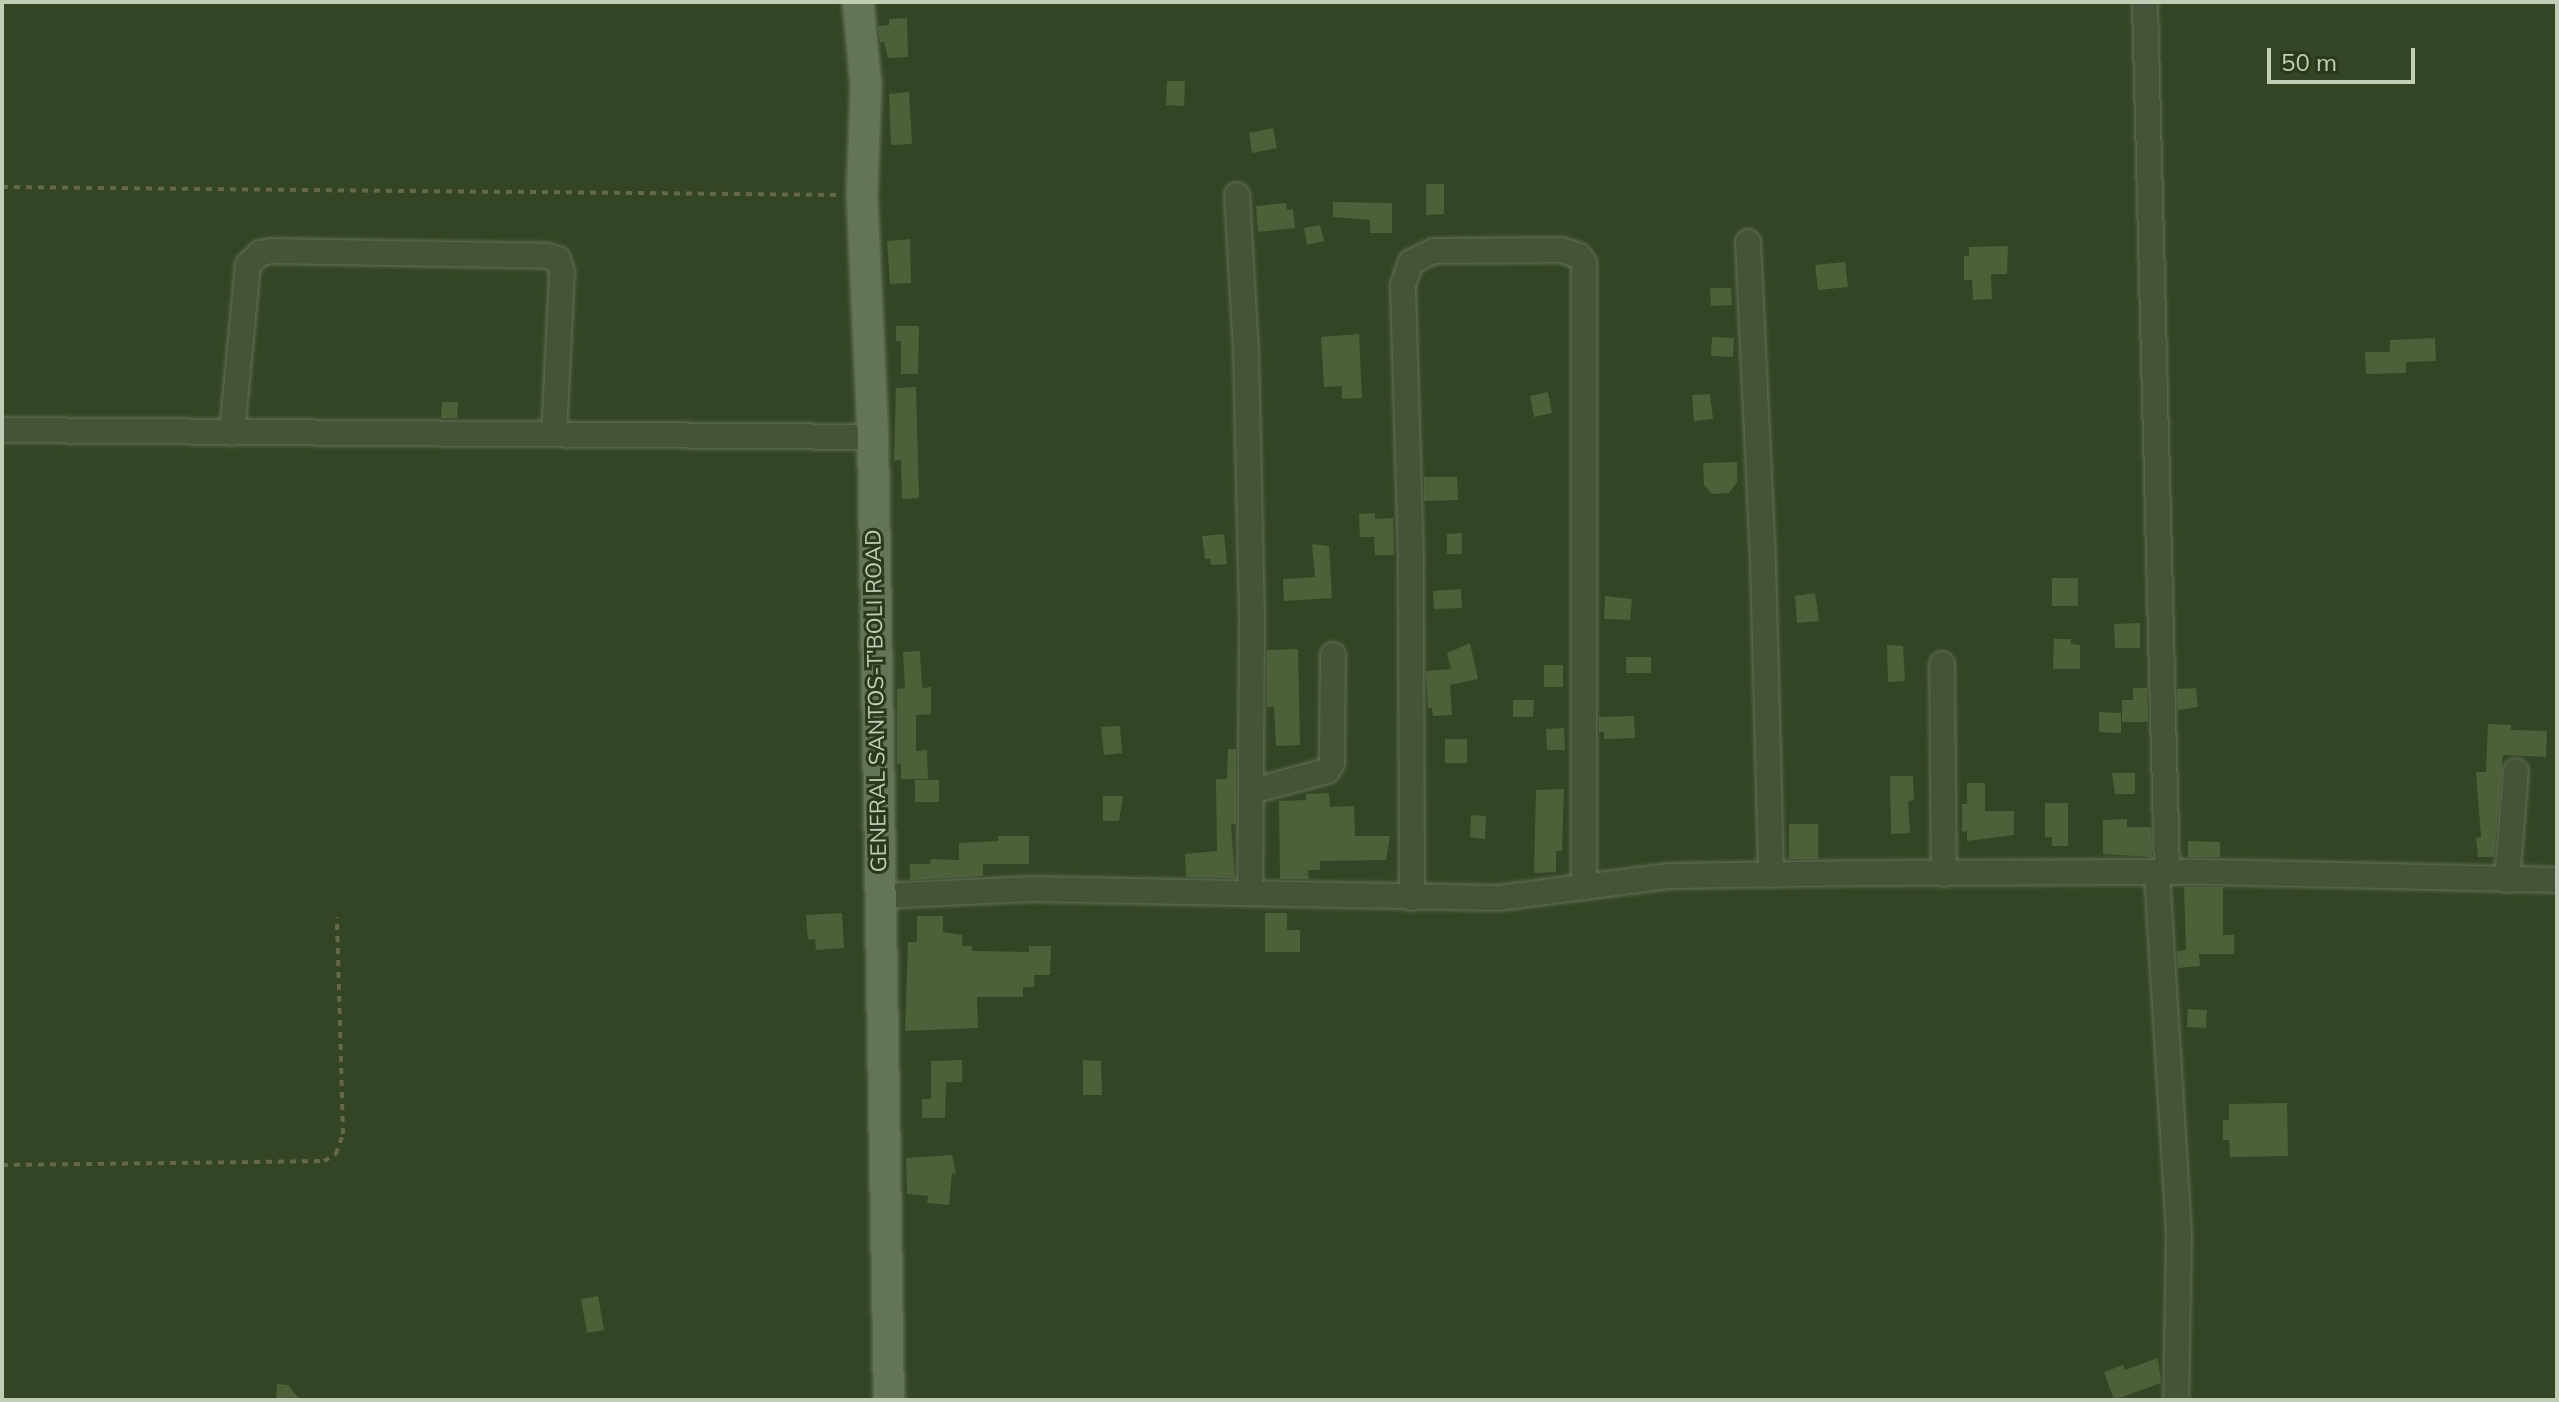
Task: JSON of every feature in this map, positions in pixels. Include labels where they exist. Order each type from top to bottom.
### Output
[{"type":"main road","name":"GENERAL SANTOS-T'BOLI ROAD","points":[[858,2],[866,86],[862,195],[873,437],[889,1400]]},
{"type":"street","points":[[2145,2],[2162,874],[2179,1234],[2176,1400]]},
{"type":"street","points":[[1237,195],[1246,367],[1252,791],[1250,893]]},
{"type":"street","points":[[1748,242],[1763,563],[1771,875]]},
{"type":"street","points":[[1412,898],[1411,559],[1403,285],[1411,262],[1434,251],[1561,250],[1579,256],[1584,263],[1584,886]]},
{"type":"street","points":[[232,433],[248,265],[260,253],[271,251],[547,256],[558,259],[562,272],[554,434]]},
{"type":"street","points":[[2,430],[873,437]]},
{"type":"street","points":[[1252,791],[1327,771],[1332,763],[1333,655]]},
{"type":"street","points":[[1942,664],[1944,874]]},
{"type":"street","points":[[2507,880],[2516,771]]},
{"type":"street","points":[[879,896],[1032,889],[1498,898],[1670,876],[1771,875],[2162,874],[2557,880]]},
{"type":"path","points":[[2,187],[862,195]]},
{"type":"path","points":[[2,1165],[324,1161],[336,1154],[343,1134],[337,917]]},
{"type":"building","points":[[907,18],[908,57],[888,58],[884,42],[880,42],[878,26],[889,25],[889,19]]},
{"type":"building","points":[[1167,81],[1185,81],[1184,106],[1166,105]]},
{"type":"building","points":[[909,92],[912,144],[891,145],[889,94]]},
{"type":"building","points":[[1273,128],[1277,148],[1252,153],[1249,133]]},
{"type":"building","points":[[1426,184],[1444,184],[1444,214],[1426,215]]},
{"type":"building","points":[[1333,202],[1392,203],[1392,233],[1370,233],[1370,220],[1333,217]]},
{"type":"building","points":[[1286,203],[1287,210],[1293,209],[1295,228],[1258,232],[1256,206]]},
{"type":"building","points":[[1320,225],[1324,241],[1307,245],[1304,228]]},
{"type":"building","points":[[910,239],[911,283],[890,284],[887,241]]},
{"type":"building","points":[[2008,246],[2007,274],[1991,274],[1992,299],[1973,300],[1972,280],[1964,280],[1964,256],[1969,256],[1969,247]]},
{"type":"building","points":[[1845,262],[1848,287],[1818,290],[1815,265]]},
{"type":"building","points":[[1710,288],[1731,288],[1732,305],[1711,306]]},
{"type":"building","points":[[896,326],[919,326],[918,374],[901,374],[901,341],[896,341]]},
{"type":"building","points":[[1359,334],[1362,398],[1342,399],[1342,386],[1324,387],[1321,337]]},
{"type":"building","points":[[1712,337],[1734,338],[1733,357],[1711,356]]},
{"type":"building","points":[[2435,338],[2436,361],[2406,362],[2406,373],[2366,374],[2365,352],[2390,352],[2390,340]]},
{"type":"building","points":[[916,387],[919,498],[902,499],[901,460],[894,461],[896,388]]},
{"type":"building","points":[[1548,392],[1552,413],[1534,417],[1530,396]]},
{"type":"building","points":[[1710,394],[1713,419],[1694,421],[1692,395]]},
{"type":"building","points":[[442,402],[458,402],[457,418],[441,418]]},
{"type":"building","points":[[1737,462],[1737,482],[1729,493],[1712,494],[1704,485],[1703,463]]},
{"type":"building","points":[[1424,477],[1457,477],[1458,500],[1424,501]]},
{"type":"building","points":[[1375,513],[1375,519],[1393,518],[1394,555],[1375,555],[1374,537],[1360,537],[1359,514]]},
{"type":"building","points":[[1462,533],[1462,554],[1447,554],[1447,534]]},
{"type":"building","points":[[1224,534],[1227,564],[1211,565],[1210,559],[1205,559],[1202,536]]},
{"type":"building","points":[[1312,544],[1329,546],[1332,598],[1284,601],[1283,579],[1315,577]]},
{"type":"building","points":[[2052,578],[2078,578],[2078,606],[2052,606]]},
{"type":"building","points":[[1461,589],[1462,608],[1434,609],[1433,591]]},
{"type":"building","points":[[1815,593],[1819,621],[1797,623],[1795,596]]},
{"type":"building","points":[[1605,596],[1632,599],[1630,620],[1604,619]]},
{"type":"building","points":[[2140,623],[2140,648],[2115,648],[2114,624]]},
{"type":"building","points":[[2054,639],[2071,639],[2071,644],[2080,645],[2080,669],[2053,669]]},
{"type":"building","points":[[1470,643],[1478,679],[1450,685],[1452,715],[1433,716],[1432,708],[1428,708],[1426,671],[1451,669],[1447,653]]},
{"type":"building","points":[[1887,645],[1903,646],[1905,681],[1888,682]]},
{"type":"building","points":[[1298,649],[1300,745],[1276,746],[1274,707],[1267,707],[1267,650]]},
{"type":"building","points":[[920,651],[922,688],[931,687],[931,714],[916,715],[916,751],[927,750],[928,779],[901,779],[901,764],[897,764],[897,689],[905,688],[903,652]]},
{"type":"building","points":[[1626,657],[1651,657],[1651,673],[1626,673]]},
{"type":"building","points":[[1544,665],[1563,665],[1563,687],[1544,687]]},
{"type":"building","points":[[2133,688],[2147,688],[2148,722],[2122,722],[2122,700],[2133,700]]},
{"type":"building","points":[[2196,688],[2198,707],[2178,710],[2177,689]]},
{"type":"building","points":[[1513,700],[1534,700],[1533,717],[1513,717]]},
{"type":"building","points":[[2099,712],[2121,713],[2121,733],[2099,732]]},
{"type":"building","points":[[1634,716],[1635,738],[1604,739],[1604,732],[1599,732],[1599,717]]},
{"type":"building","points":[[2488,724],[2511,725],[2511,730],[2547,731],[2546,757],[2503,755],[2494,857],[2478,857],[2476,838],[2481,837],[2476,772],[2486,772]]},
{"type":"building","points":[[1120,726],[1122,753],[1104,755],[1101,727]]},
{"type":"building","points":[[1564,728],[1565,750],[1547,750],[1546,729]]},
{"type":"building","points":[[1445,739],[1467,739],[1467,763],[1445,763]]},
{"type":"building","points":[[1228,749],[1236,749],[1236,824],[1231,824],[1235,878],[1186,877],[1185,854],[1217,851],[1216,779],[1227,779]]},
{"type":"building","points":[[2112,773],[2135,773],[2135,794],[2115,794]]},
{"type":"building","points":[[1890,776],[1913,776],[1914,800],[1908,801],[1910,833],[1891,834]]},
{"type":"building","points":[[915,780],[939,780],[939,802],[915,802]]},
{"type":"building","points":[[1967,783],[1985,783],[1985,811],[2014,811],[2014,835],[1967,841],[1967,831],[1962,832],[1962,804],[1967,804]]},
{"type":"building","points":[[1564,789],[1562,851],[1556,851],[1556,872],[1534,873],[1536,790]]},
{"type":"building","points":[[1329,793],[1330,807],[1354,806],[1355,836],[1390,836],[1386,860],[1320,861],[1320,870],[1308,870],[1309,879],[1280,879],[1279,801],[1306,800],[1306,794]]},
{"type":"building","points":[[1103,796],[1123,796],[1119,821],[1103,821]]},
{"type":"building","points":[[2045,803],[2068,803],[2068,846],[2052,846],[2052,837],[2045,837]]},
{"type":"building","points":[[1471,815],[1486,816],[1485,839],[1470,837]]},
{"type":"building","points":[[2127,819],[2127,827],[2151,827],[2152,857],[2103,854],[2103,820]]},
{"type":"building","points":[[1789,824],[1818,824],[1818,859],[1789,859]]},
{"type":"building","points":[[998,836],[1029,836],[1029,864],[983,864],[983,876],[910,880],[910,864],[930,864],[931,859],[959,860],[959,843],[998,841]]},
{"type":"building","points":[[2188,841],[2220,842],[2220,857],[2188,857]]},
{"type":"building","points":[[2184,887],[2223,887],[2223,935],[2234,935],[2234,954],[2199,954],[2200,966],[2178,968],[2177,951],[2186,950]]},
{"type":"building","points":[[842,913],[844,948],[816,950],[815,939],[808,940],[806,915]]},
{"type":"building","points":[[1265,913],[1287,913],[1287,930],[1300,930],[1300,952],[1265,952]]},
{"type":"building","points":[[917,916],[943,916],[943,932],[962,935],[962,946],[972,946],[972,951],[1029,952],[1029,946],[1051,946],[1050,975],[1034,975],[1034,987],[1023,987],[1023,997],[977,997],[978,1028],[905,1031],[908,942],[917,942]]},
{"type":"building","points":[[2188,1009],[2207,1010],[2206,1028],[2187,1027]]},
{"type":"building","points":[[962,1060],[962,1082],[946,1082],[945,1118],[922,1118],[922,1099],[931,1099],[931,1061]]},
{"type":"building","points":[[1083,1060],[1101,1061],[1102,1095],[1083,1095]]},
{"type":"building","points":[[2287,1103],[2288,1156],[2230,1157],[2229,1140],[2223,1140],[2223,1120],[2229,1120],[2229,1104]]},
{"type":"building","points":[[952,1155],[956,1173],[952,1174],[949,1205],[927,1203],[928,1196],[907,1194],[906,1158]]},
{"type":"building","points":[[598,1296],[604,1330],[587,1333],[581,1299]]},
{"type":"building","points":[[2158,1358],[2161,1383],[2114,1400],[2104,1372],[2123,1365],[2125,1370]]},
{"type":"building","points":[[277,1384],[288,1385],[300,1400],[276,1400]]}]
